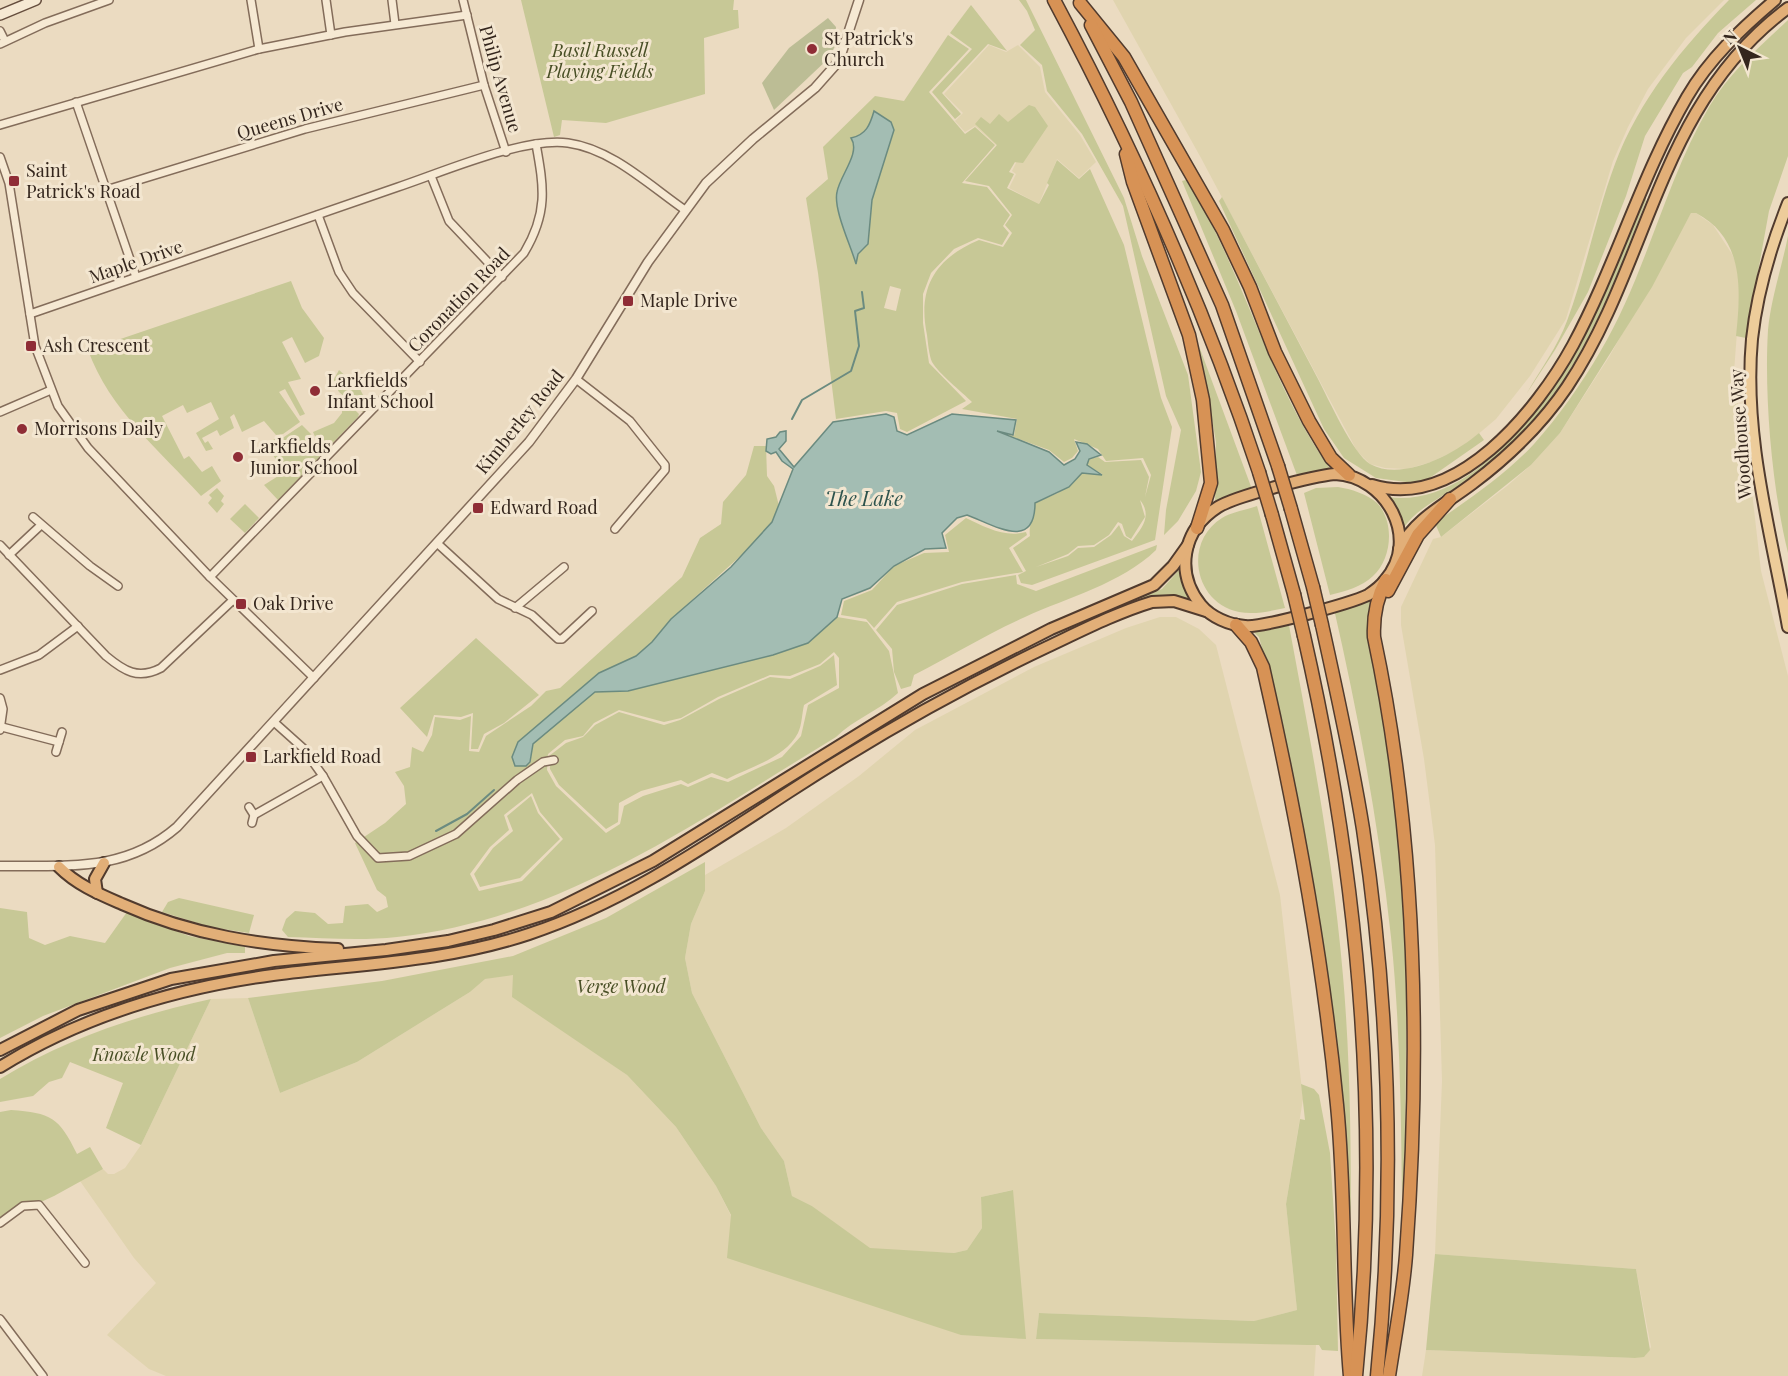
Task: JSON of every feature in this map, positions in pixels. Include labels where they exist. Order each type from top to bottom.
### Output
[{"type":"highway","points":[[1054,0],[1118,124],[1205,317],[1259,472],[1304,636],[1341,825],[1353,918],[1365,1096],[1366,1171],[1356,1376]]},
{"type":"highway","points":[[1197,528],[1209,514],[1226,502],[1320,476],[1348,476],[1392,490],[1410,490],[1445,480],[1487,451],[1536,400],[1573,344],[1647,176],[1688,94],[1720,52],[1775,0]]},
{"type":"highway","points":[[1079,2],[1124,57],[1223,230],[1250,287],[1275,352],[1309,421],[1331,458],[1348,476]]},
{"type":"highway","points":[[1079,2],[1131,102],[1222,305],[1278,466],[1322,625],[1363,830],[1381,1001],[1387,1179],[1385,1257],[1377,1376]]},
{"type":"highway","points":[[1389,1376],[1406,1257],[1414,1065],[1413,983],[1400,804],[1380,663],[1374,637],[1374,615],[1378,595],[1399,549],[1418,522],[1481,477],[1522,440],[1566,387],[1595,337],[1675,150],[1695,112],[1713,84],[1740,51],[1788,8]]},
{"type":"highway","points":[[0,1050],[78,1010],[171,979],[274,961],[386,950],[494,930],[551,912],[596,892],[653,861],[922,694],[1051,629],[1154,585],[1173,566],[1188,545],[1197,528],[1211,483],[1203,400],[1189,335],[1134,182],[1118,124]]},
{"type":"highway","points":[[1372,485],[1388,502],[1396,518],[1399,549]]},
{"type":"highway","points":[[1380,663],[1378,625],[1389,588],[1418,535],[1450,499]]},
{"type":"highway","points":[[1188,545],[1184,559],[1186,581],[1206,611]]},
{"type":"highway","points":[[1236,625],[1265,625],[1361,597],[1386,580]]},
{"type":"highway","points":[[0,1067],[70,1029],[168,995],[276,975],[449,956],[499,944],[564,922],[622,895],[698,851],[885,732],[1012,663],[1152,602],[1174,601],[1206,611],[1236,625],[1251,642],[1263,667],[1298,830],[1314,924],[1337,1105],[1350,1376]]},
{"type":"highway","points":[[97,893],[95,879],[104,863]]},
{"type":"highway","points":[[59,867],[70,878],[97,893],[146,915],[206,933],[279,946],[386,950]]},
{"type":"main road","points":[[0,15],[36,0]]},
{"type":"main road","name":"Woodhouse Way","points":[[1788,203],[1776,234],[1762,285],[1752,338],[1752,412],[1763,509],[1788,627]]},
{"type":"main road","name":"Woodhouse Way","points":[[1782,593],[1788,612]]},
{"type":"street","points":[[0,31],[2,42],[45,22],[109,0]]},
{"type":"street","points":[[0,125],[259,50],[251,0]]},
{"type":"street","points":[[326,0],[330,35]]},
{"type":"street","points":[[392,0],[395,24]]},
{"type":"street","name":"Philip Avenue","points":[[463,0],[484,85],[506,152]]},
{"type":"street","name":"Kimberley Road","points":[[0,866],[59,867],[104,863],[136,854],[164,838],[274,722],[529,442],[576,380],[648,262],[685,210],[728,161],[792,109],[830,74],[844,52],[859,0]]},
{"type":"street","name":"Philip Avenue","points":[[259,50],[395,24],[466,15]]},
{"type":"street","name":"Queens Drive","points":[[106,190],[305,129],[484,85]]},
{"type":"street","points":[[76,102],[136,277]]},
{"type":"street","name":"Maple Drive","points":[[30,314],[431,176],[536,144],[566,143],[585,146],[603,154],[685,210]]},
{"type":"street","name":"Coronation Road","points":[[210,577],[524,253],[541,216],[543,182],[536,144]]},
{"type":"street","points":[[0,157],[9,183],[38,354],[51,390],[69,423],[88,448],[210,577],[314,678]]},
{"type":"street","points":[[431,176],[449,221],[502,277]]},
{"type":"street","points":[[318,215],[339,272],[353,292],[420,362]]},
{"type":"street","points":[[576,380],[630,421],[665,465],[665,470],[615,529]]},
{"type":"street","points":[[0,412],[51,390]]},
{"type":"street","points":[[33,517],[90,566],[118,586]]},
{"type":"street","points":[[9,555],[41,525]]},
{"type":"street","points":[[0,544],[121,669],[141,674],[152,672],[171,660],[233,600]]},
{"type":"street","points":[[438,544],[498,599],[532,615],[558,639],[562,639],[592,611]]},
{"type":"street","points":[[515,608],[564,567]]},
{"type":"street","points":[[0,670],[39,655],[78,626]]},
{"type":"street","points":[[0,698],[3,709],[1,729],[59,742]]},
{"type":"street","points":[[274,722],[303,748],[323,776],[357,836],[378,858],[409,856],[456,834],[518,780],[543,762],[554,760]]},
{"type":"street","points":[[57,752],[62,732]]},
{"type":"street","points":[[254,815],[323,776]]},
{"type":"street","points":[[249,807],[254,815],[252,823]]},
{"type":"street","points":[[0,1223],[23,1206],[39,1205],[85,1263]]},
{"type":"street","points":[[0,1318],[43,1376]]},
{"type":"shaded area","points":[[1113,0],[1724,0],[1686,38],[1648,89],[1628,127],[1613,161],[1566,319],[1530,376],[1496,419],[1463,447],[1431,462],[1407,469],[1385,468],[1370,464],[1357,451],[1201,158]]},
{"type":"shaded area","points":[[989,45],[1006,52],[1018,45],[1040,67],[1045,92],[1080,135],[1096,162],[1079,178],[1057,159],[1039,204],[1009,188],[1016,174],[1012,171],[1016,163],[975,126],[965,132],[955,121],[963,113],[944,94]]},
{"type":"shaded area","points":[[1691,213],[1696,213],[1713,225],[1732,254],[1738,268],[1740,292],[1733,385],[1745,430],[1761,571],[1788,676],[1788,1376],[1422,1376],[1426,1350],[1635,1358],[1645,1356],[1651,1347],[1636,1269],[1435,1254],[1442,1081],[1435,845],[1424,759],[1401,625],[1401,607],[1433,539],[1441,537],[1507,486],[1531,465],[1560,433],[1609,357]]},
{"type":"shaded area","points":[[1160,617],[1176,617],[1199,629],[1216,645],[1280,895],[1303,1099],[1286,1204],[1297,1310],[1255,1321],[1039,1313],[1036,1339],[1316,1345],[1314,1376],[166,1376],[149,1369],[107,1335],[156,1283],[134,1258],[80,1181],[103,1169],[108,1174],[114,1174],[125,1168],[141,1145],[211,999],[248,998],[280,1093],[357,1062],[470,992],[484,979],[513,974],[572,1036],[627,1075],[676,1127],[716,1186],[731,1216],[1025,1339],[1012,1190],[981,1197],[982,1228],[967,1250],[954,1253],[870,1249],[812,1206],[792,1196],[784,1161],[761,1128],[692,993],[685,958],[691,924],[705,891],[705,875],[786,828],[859,776],[915,730],[1034,667],[1126,628]]},
{"type":"green space","name":"Basil Russell Playing Fields","points":[[521,0],[734,0],[733,10],[738,10],[739,28],[704,38],[705,94],[606,123],[562,120],[560,135],[554,137]]},
{"type":"green space","points":[[1019,0],[1026,0],[1124,198],[1142,256],[1188,375],[1201,472],[1196,491],[1178,521],[1164,535],[1166,510],[1181,430],[1166,396],[1123,206],[1082,134],[1047,91],[1042,65],[1020,45],[1035,30],[1027,11]]},
{"type":"green space","points":[[1729,0],[1756,0],[1718,33],[1692,67],[1683,73],[1645,136],[1626,196],[1588,292],[1555,350],[1527,393],[1554,349],[1567,321],[1608,183],[1636,118],[1663,76]]},
{"type":"green space","points":[[971,5],[1007,51],[988,44],[942,93],[961,114],[955,119],[932,92],[972,49],[950,33]]},
{"type":"green space","points":[[828,18],[836,27],[835,46],[829,58],[774,110],[762,83],[789,48]]},
{"type":"green space","points":[[1788,20],[1788,156],[1769,211],[1746,338],[1736,336],[1738,283],[1731,251],[1723,236],[1712,224],[1696,213],[1691,213],[1652,287],[1560,433],[1531,465],[1441,537],[1435,523],[1512,466],[1534,444],[1578,387],[1616,323],[1643,261],[1679,167],[1709,107],[1735,72]]},
{"type":"green space","points":[[948,35],[969,49],[929,92],[965,134],[975,127],[995,145],[962,183],[987,187],[1010,215],[1003,226],[1009,233],[1002,245],[978,238],[954,249],[931,273],[923,294],[923,323],[929,363],[966,401],[907,432],[900,429],[897,413],[886,411],[836,419],[818,273],[806,198],[828,179],[823,147],[875,96],[904,101]],"holes":[[[875,111],[891,122],[894,130],[872,200],[868,244],[858,254],[856,262],[837,206],[844,174],[855,153],[856,145],[852,138],[864,131]],[[890,286],[901,289],[896,311],[884,308]]]},
{"type":"green space","points":[[1029,105],[1035,107],[1048,126],[1023,163],[1015,162],[1009,172],[1014,174],[1007,188],[1039,204],[1049,185],[1047,183],[1057,160],[1079,179],[1090,169],[1124,245],[1161,398],[1172,427],[1155,540],[1032,585],[1021,583],[1018,575],[1026,571],[1013,548],[1030,536],[1035,503],[1058,493],[1082,473],[1102,474],[1087,465],[1089,459],[1098,457],[1105,462],[1141,460],[1149,477],[1145,497],[1151,475],[1143,458],[1106,461],[1098,449],[1074,439],[1078,451],[1064,462],[1049,450],[999,432],[1014,436],[1017,419],[962,409],[972,402],[932,362],[925,318],[925,302],[933,276],[941,265],[964,247],[979,240],[1003,247],[1012,233],[1005,225],[1012,215],[989,186],[965,181],[997,145],[975,124],[981,117],[990,124],[999,114],[1008,122]],"holes":[[[1140,500],[1144,505],[1146,516],[1145,521],[1132,541],[1124,536],[1119,525],[1111,535],[1094,547],[1078,548],[1068,556],[1036,567],[1068,554],[1078,546],[1094,545],[1109,535],[1118,522],[1122,524],[1126,536],[1131,539],[1145,517]]]},
{"type":"green space","points":[[1186,180],[1225,251],[1290,400],[1331,470],[1298,478],[1236,311],[1182,181]]},
{"type":"green space","points":[[1646,193],[1646,201],[1607,298],[1576,360],[1557,389],[1536,417],[1500,454],[1463,483],[1414,515],[1402,530],[1388,497],[1424,495],[1459,481],[1493,456],[1523,425],[1551,390],[1594,317],[1636,210]]},
{"type":"green space","points":[[1222,197],[1341,425],[1363,458],[1370,464],[1383,469],[1412,468],[1442,457],[1479,433],[1484,440],[1421,484],[1376,478],[1344,458],[1324,429],[1219,201]]},
{"type":"green space","points":[[1788,236],[1788,553],[1770,442],[1767,356],[1769,318]]},
{"type":"green space","points":[[291,281],[302,308],[324,338],[319,356],[305,363],[292,337],[282,342],[301,379],[288,382],[305,414],[300,416],[285,389],[279,392],[300,422],[283,434],[276,435],[264,421],[242,432],[234,414],[230,417],[234,428],[220,436],[217,430],[202,438],[205,443],[208,441],[213,449],[206,451],[196,433],[219,419],[211,402],[187,413],[183,405],[162,416],[184,459],[189,456],[202,472],[212,466],[221,481],[201,496],[122,410],[97,371],[88,350]]},
{"type":"green space","points":[[1199,346],[1253,492],[1215,504],[1216,442]]},
{"type":"green space","points":[[339,370],[360,389],[369,407],[364,413],[339,392],[333,381]]},
{"type":"green space","points":[[346,401],[359,414],[358,417],[325,451],[321,450],[313,432],[334,423],[342,413],[342,405]]},
{"type":"green space","points":[[302,425],[311,434],[320,457],[278,500],[264,485],[283,473],[270,449],[274,439],[284,437]]},
{"type":"green space","points":[[754,446],[766,446],[767,476],[774,486],[779,506],[772,522],[759,539],[671,619],[652,642],[636,656],[599,673],[518,742],[530,762],[533,744],[595,692],[628,691],[773,655],[808,643],[837,617],[867,622],[889,651],[898,693],[836,737],[733,801],[627,862],[572,888],[516,910],[457,927],[383,938],[288,937],[282,930],[286,919],[295,911],[315,913],[328,924],[343,923],[345,906],[368,904],[377,912],[388,907],[386,897],[377,890],[355,843],[385,823],[406,804],[404,786],[395,772],[410,767],[412,747],[423,752],[432,735],[435,717],[460,720],[471,716],[469,751],[479,752],[486,736],[531,706],[546,691],[560,688],[682,577],[700,538],[721,524],[723,502],[746,475]],"holes":[[[834,652],[839,658],[839,688],[808,705],[801,736],[782,757],[728,782],[711,777],[688,787],[681,784],[643,796],[624,806],[620,824],[606,833],[556,786],[547,770],[548,754],[565,740],[583,736],[594,723],[619,710],[664,722],[681,718],[718,697],[770,675],[790,676],[820,664]],[[532,793],[540,812],[563,839],[522,881],[479,891],[470,874],[490,847],[509,830],[504,815]]]},
{"type":"green space","points":[[1338,487],[1359,492],[1377,503],[1387,520],[1389,540],[1384,560],[1369,580],[1359,586],[1330,595],[1304,493],[1316,488]]},
{"type":"green space","points":[[217,488],[224,496],[221,501],[224,504],[217,513],[208,503],[212,498],[209,495]]},
{"type":"green space","points":[[245,504],[259,518],[245,533],[230,519]]},
{"type":"green space","points":[[1257,506],[1285,608],[1245,613],[1224,606],[1212,597],[1199,571],[1198,556],[1202,542],[1210,529],[1222,518]]},
{"type":"green space","points":[[966,518],[1003,533],[1026,532],[1027,535],[1009,548],[1023,572],[962,582],[897,602],[874,628],[866,619],[841,615],[844,601],[872,590],[894,566],[924,553],[949,552],[945,535]]},
{"type":"green space","points":[[1157,545],[1156,550],[1142,562],[1111,581],[997,631],[914,675],[911,686],[901,689],[894,672],[892,649],[876,630],[897,605],[962,584],[1016,575],[1017,584],[1036,591]]},
{"type":"green space","points":[[1180,569],[1191,600],[1179,597],[1062,635],[1059,633],[1162,589]]},
{"type":"green space","points":[[1375,594],[1375,663],[1396,812],[1407,939],[1405,1156],[1402,1197],[1398,1035],[1391,937],[1381,855],[1367,773],[1334,609]]},
{"type":"green space","points":[[1288,620],[1320,797],[1339,931],[1349,1068],[1351,1222],[1343,1103],[1275,697],[1259,637],[1251,630]]},
{"type":"green space","points":[[476,638],[539,695],[504,723],[484,734],[478,749],[471,749],[473,713],[461,717],[434,715],[427,737],[400,708]]},
{"type":"green space","points":[[834,655],[837,685],[804,705],[798,733],[785,749],[767,761],[727,779],[712,773],[688,784],[681,780],[641,791],[619,803],[618,822],[606,829],[559,785],[550,769],[549,756],[566,743],[583,737],[595,725],[619,712],[664,725],[680,720],[719,699],[770,677],[790,679],[820,666]]},
{"type":"green space","points":[[531,796],[538,813],[560,839],[520,878],[480,887],[474,874],[493,848],[513,831],[507,816]]},
{"type":"green space","name":"Verge Wood","points":[[705,862],[705,891],[691,924],[685,958],[692,993],[761,1128],[784,1161],[792,1196],[812,1206],[870,1248],[954,1253],[967,1250],[982,1228],[981,1197],[1013,1190],[1026,1339],[961,1335],[727,1258],[731,1215],[716,1186],[676,1127],[627,1075],[512,997],[513,975],[485,979],[470,992],[357,1062],[280,1093],[248,998],[382,981],[513,956],[606,918]]},
{"type":"green space","points":[[179,898],[254,915],[249,933],[210,927],[162,912],[168,902]]},
{"type":"green space","points":[[0,908],[27,912],[29,938],[45,945],[70,936],[105,943],[127,912],[189,936],[245,947],[245,953],[227,953],[170,968],[43,1016],[0,1038]]},
{"type":"green space","name":"Knowle Wood","points":[[211,999],[141,1145],[106,1128],[123,1083],[70,1062],[62,1078],[49,1082],[33,1096],[0,1102],[0,1079],[50,1052],[129,1021]]},
{"type":"green space","points":[[1301,1084],[1314,1089],[1319,1095],[1330,1153],[1336,1246],[1338,1351],[1322,1350],[1319,1345],[1036,1339],[1039,1313],[1254,1321],[1297,1310],[1286,1204],[1300,1119],[1305,1120]]},
{"type":"green space","points":[[11,1110],[36,1113],[52,1119],[65,1132],[77,1154],[90,1147],[103,1169],[54,1196],[41,1202],[25,1202],[0,1217],[0,1112]]},
{"type":"green space","points":[[1435,1254],[1636,1269],[1650,1350],[1644,1357],[1635,1358],[1426,1350]]},
{"type":"water","points":[[874,111],[891,122],[894,130],[872,200],[868,244],[858,254],[856,264],[836,199],[839,185],[852,157],[851,138],[867,129]]},
{"type":"water","name":"The Lake","points":[[886,414],[894,417],[897,431],[907,435],[952,414],[1016,420],[1013,435],[997,431],[1049,452],[1064,465],[1075,459],[1080,451],[1076,442],[1087,444],[1101,455],[1089,459],[1087,465],[1102,475],[1082,473],[1069,487],[1035,503],[1033,518],[1028,527],[1021,531],[1000,529],[967,515],[957,518],[942,533],[946,548],[925,549],[894,566],[870,588],[842,599],[837,617],[808,643],[773,655],[628,691],[595,692],[533,744],[530,762],[526,766],[515,766],[512,757],[518,742],[599,673],[636,656],[652,642],[671,619],[731,567],[772,522],[793,469],[782,461],[776,452],[771,454],[766,451],[767,439],[786,431],[786,441],[779,449],[794,467],[833,422]]},
{"type":"waterway","points":[[792,419],[802,400],[851,371],[859,346],[855,311],[864,308],[862,292]]},
{"type":"waterway","points":[[436,831],[467,814],[494,790]]},
{"type":"place","name":"St Patrick's Church","points":[[812,49]]},
{"type":"place","name":"Saint Patrick's Road","points":[[14,181]]},
{"type":"place","name":"Maple Drive","points":[[628,301]]},
{"type":"place","name":"Ash Crescent","points":[[31,346]]},
{"type":"place","name":"Larkfields Infant School","points":[[315,391]]},
{"type":"place","name":"Morrisons Daily","points":[[22,429]]},
{"type":"place","name":"Larkfields Junior School","points":[[238,457]]},
{"type":"place","name":"Edward Road","points":[[478,508]]},
{"type":"place","name":"Oak Drive","points":[[241,604]]},
{"type":"place","name":"Larkfield Road","points":[[251,757]]}]
